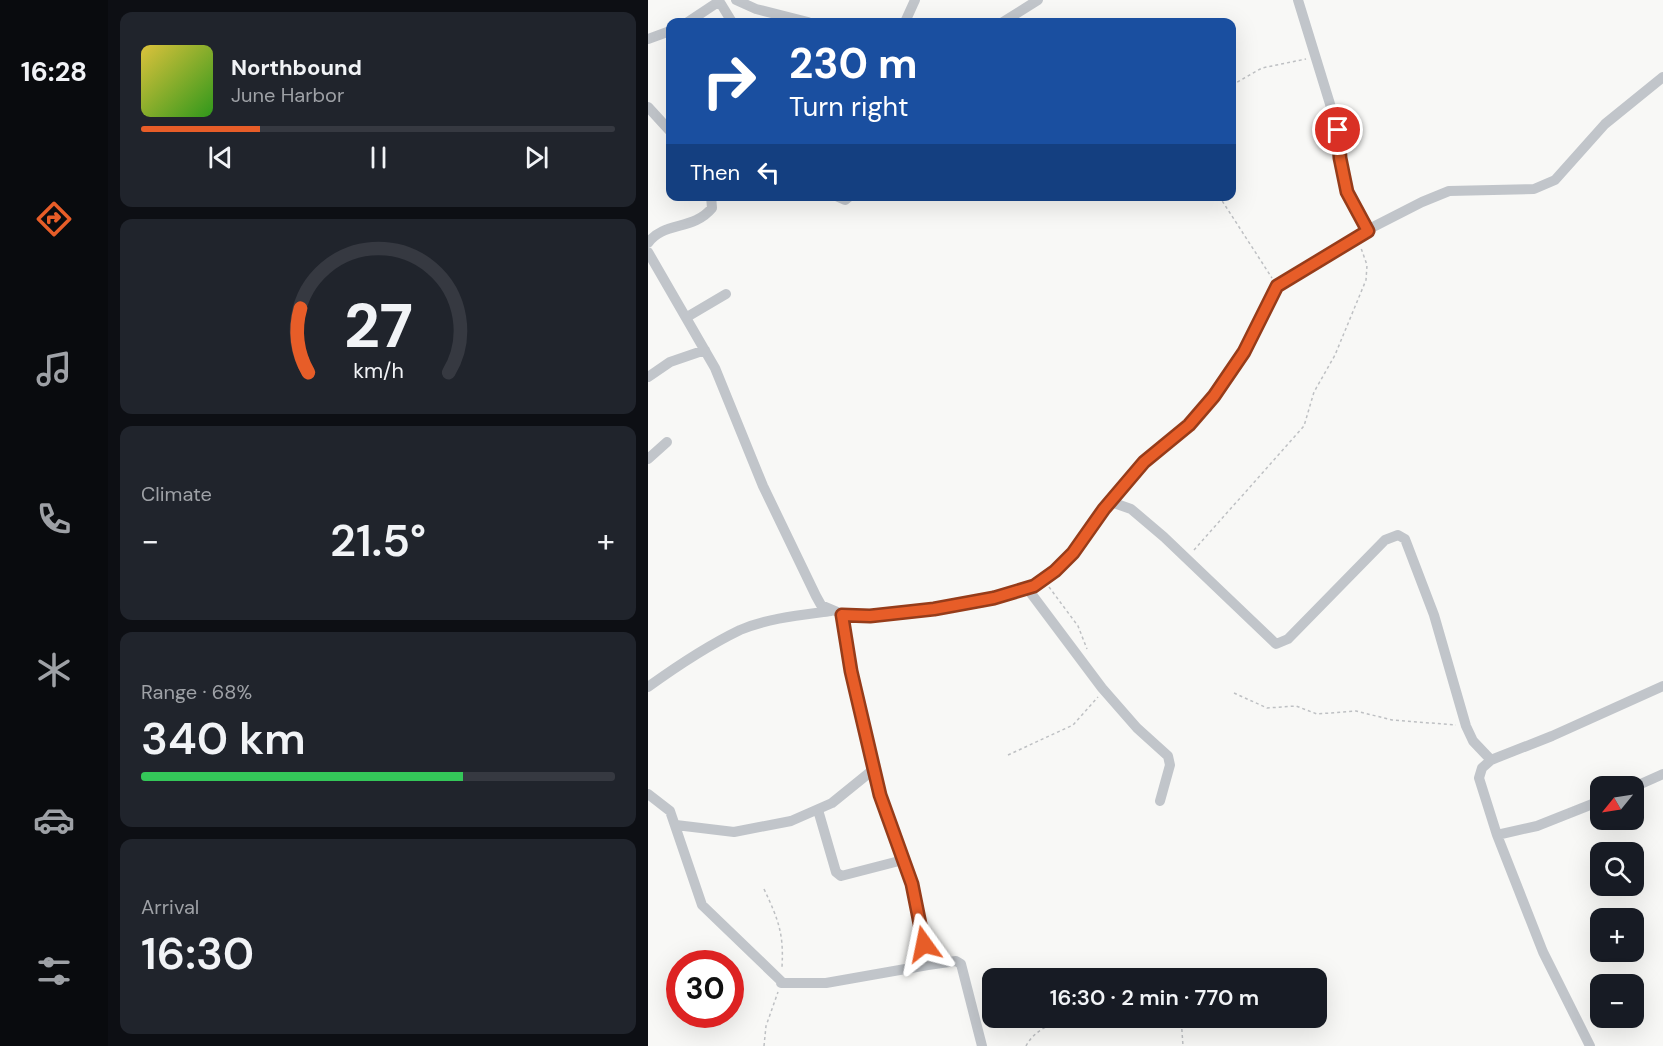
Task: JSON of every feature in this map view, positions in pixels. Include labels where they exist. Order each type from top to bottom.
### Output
[{"type":"street","points":[[736,0],[756,9],[792,18]]},
{"type":"street","points":[[907,18],[915,0]]},
{"type":"street","points":[[1009,18],[1038,0]]},
{"type":"street","points":[[1298,0],[1317,55],[1338,130],[1340,158],[1347,192],[1368,231]]},
{"type":"street","points":[[694,18],[722,2],[730,18]]},
{"type":"street","points":[[648,39],[666,32]]},
{"type":"street","points":[[648,687],[687,659],[741,630],[779,619],[837,613],[870,616],[934,609],[994,598],[1028,588],[1044,579],[1073,553],[1144,462],[1189,425],[1214,396],[1251,339],[1277,286],[1368,231],[1422,202],[1449,191],[1534,189],[1556,180],[1605,124],[1663,77]]},
{"type":"street","points":[[648,107],[666,127]]},
{"type":"street","points":[[648,243],[660,232],[691,225],[704,218],[712,208],[711,201]]},
{"type":"street","points":[[648,252],[705,350],[734,411],[767,495],[816,596],[821,605],[837,613],[880,795],[912,884],[928,965]]},
{"type":"street","points":[[687,317],[726,294]]},
{"type":"street","points":[[648,377],[670,362],[705,350]]},
{"type":"street","points":[[648,459],[667,442]]},
{"type":"street","points":[[1127,483],[1128,508]]},
{"type":"street","points":[[1111,502],[1128,508],[1164,537],[1276,644],[1281,644],[1297,630],[1385,540],[1398,535],[1405,539],[1434,615],[1466,726],[1473,741],[1491,760]]},
{"type":"street","points":[[1028,588],[1102,688],[1137,728],[1168,756],[1170,765],[1160,801]]},
{"type":"street","points":[[1590,1046],[1557,984],[1497,835],[1479,778],[1482,768],[1491,760],[1536,744],[1663,686]]},
{"type":"street","points":[[676,825],[734,832],[791,821],[832,803],[874,769]]},
{"type":"street","points":[[1644,783],[1663,774]]},
{"type":"street","points":[[648,794],[670,811],[702,905],[781,982],[826,983],[956,962],[961,964],[982,1046]]},
{"type":"street","points":[[1497,835],[1537,826],[1590,805]]},
{"type":"street","points":[[818,810],[836,872],[841,876],[903,860]]},
{"type":"path","points":[[1236,83],[1262,68],[1317,55]]},
{"type":"path","points":[[1222,201],[1277,286]]},
{"type":"path","points":[[1185,559],[1304,426],[1314,392],[1335,355],[1366,280],[1367,265],[1357,238]]},
{"type":"path","points":[[1044,579],[1078,626],[1091,659]]},
{"type":"path","points":[[1008,755],[1073,725],[1097,700],[1102,688]]},
{"type":"path","points":[[1234,693],[1267,708],[1296,706],[1317,714],[1356,711],[1392,720],[1466,726]]},
{"type":"path","points":[[1026,1046],[1030,1038],[1042,1028]]},
{"type":"path","points":[[1182,1028],[1184,1046]]},
{"type":"route","points":[[924,944],[912,884],[880,795],[851,671],[842,615],[870,616],[934,609],[994,598],[1034,586],[1055,571],[1073,553],[1104,509],[1144,462],[1189,425],[1214,396],[1244,352],[1277,286],[1368,231],[1347,192],[1342,173],[1338,130]]}]
